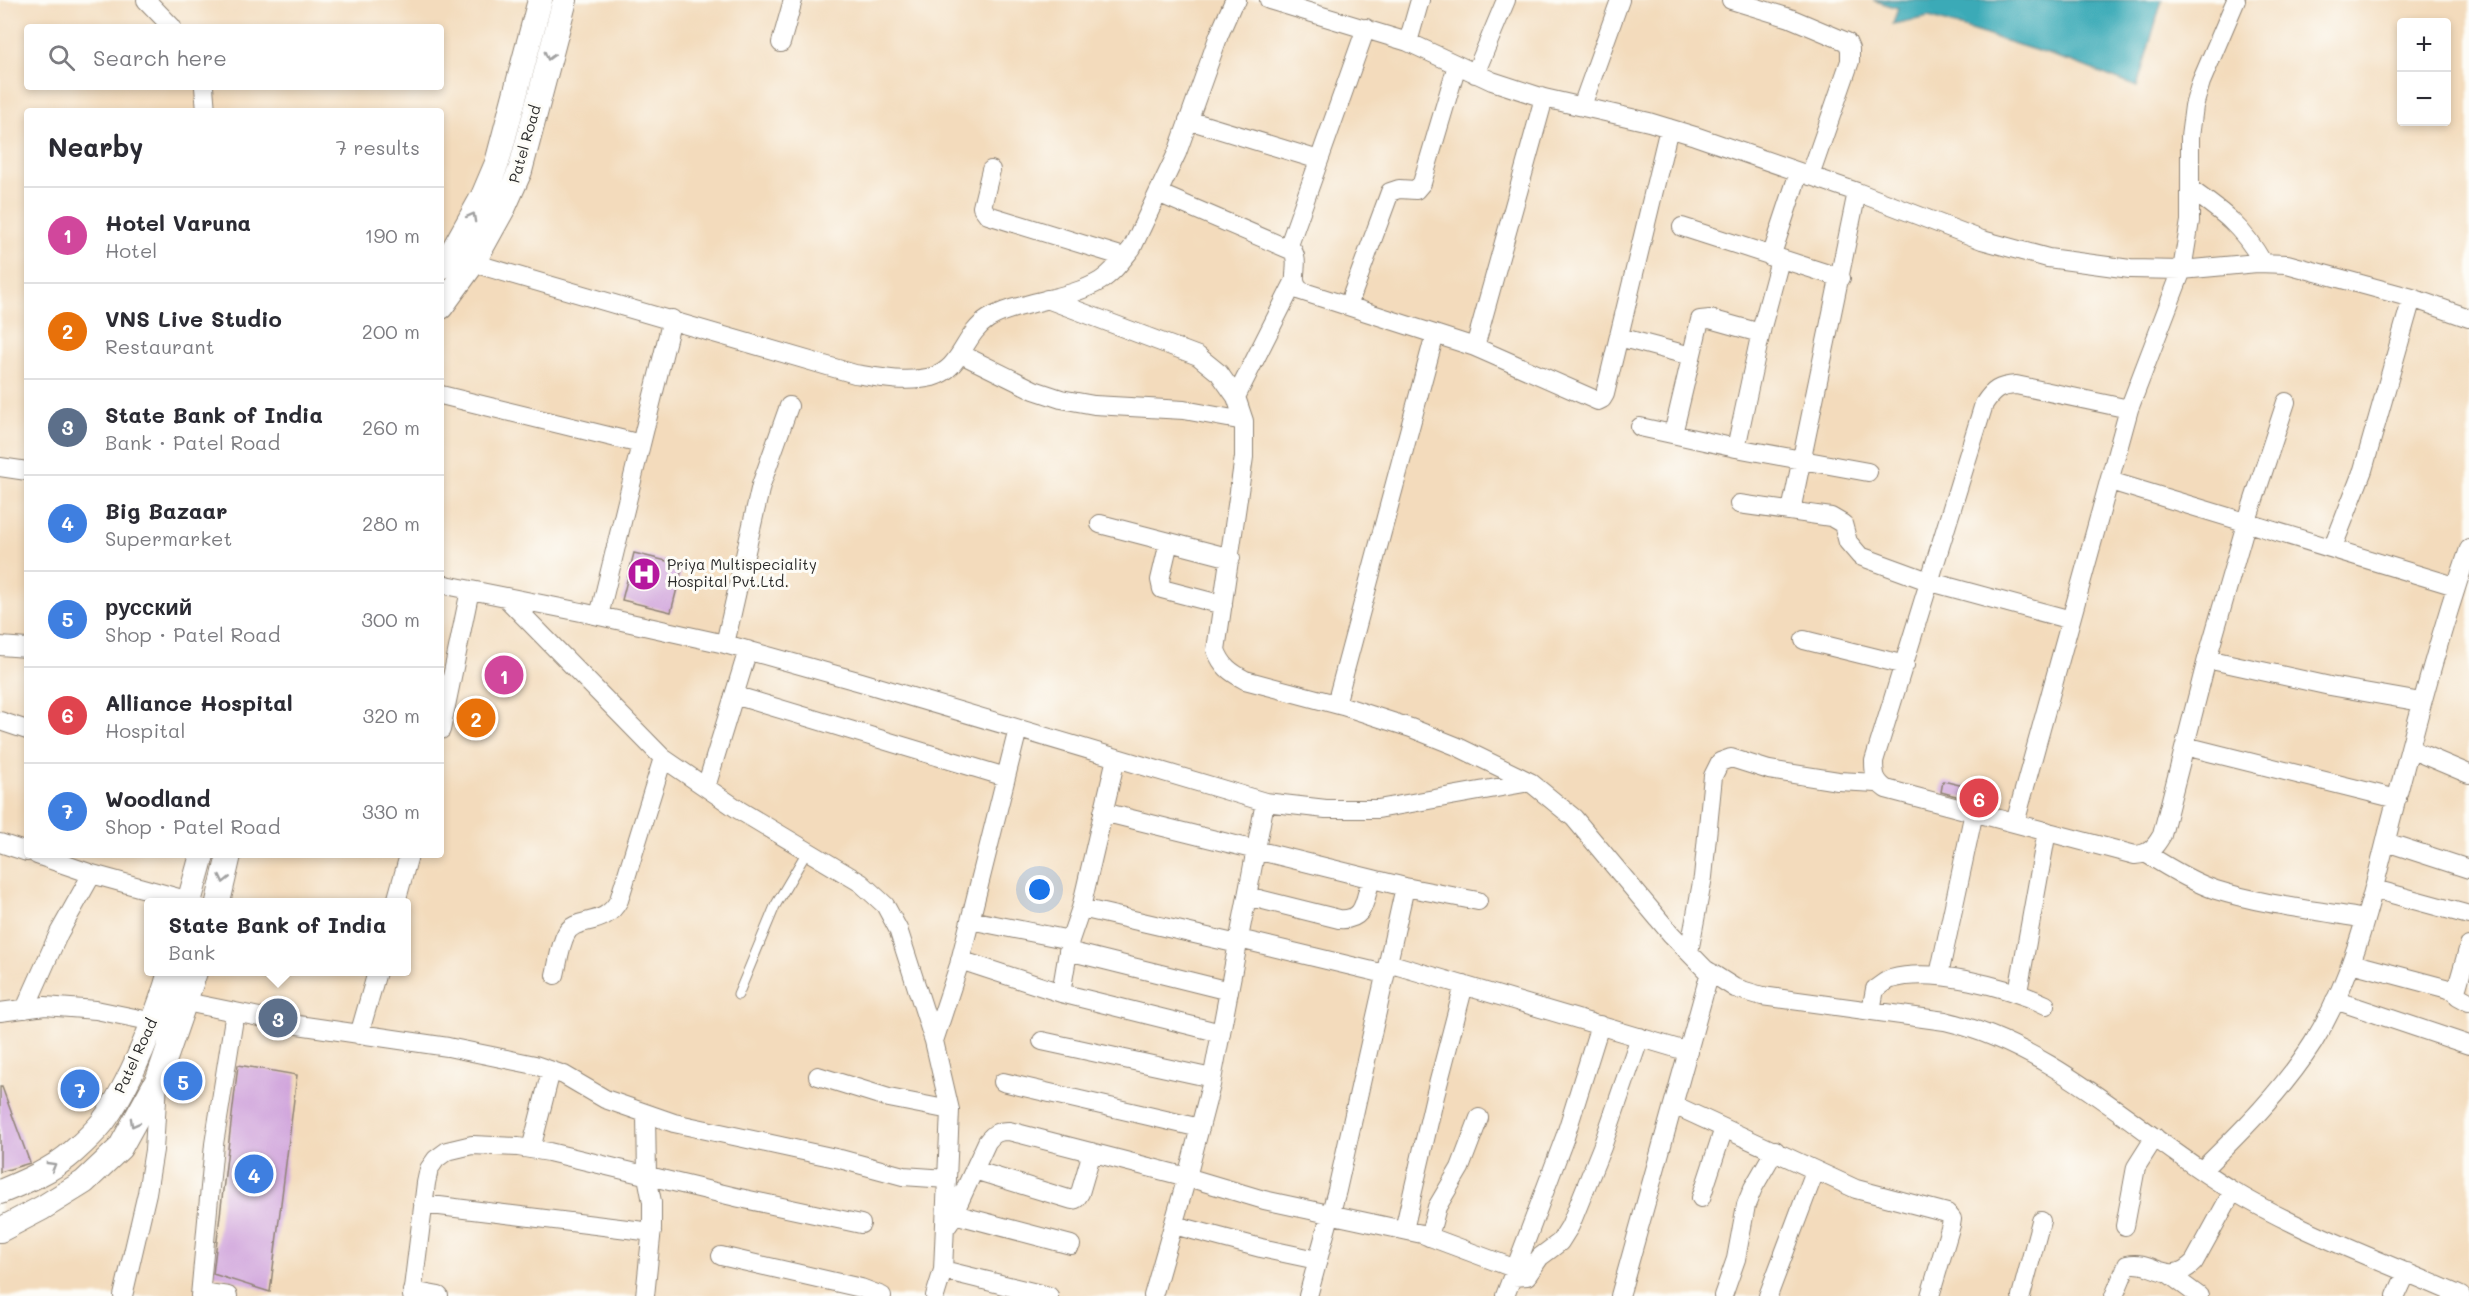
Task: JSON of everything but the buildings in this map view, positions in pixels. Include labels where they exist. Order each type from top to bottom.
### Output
[{"type":"street","points":[[146,0],[169,24]]},
{"type":"street","name":"Patel Road","points":[[444,298],[456,260],[497,163],[540,0]]},
{"type":"street","name":"Patel Road","points":[[456,260],[504,207],[520,171],[565,0]]},
{"type":"street","points":[[781,43],[793,0]]},
{"type":"street","points":[[456,260],[855,374],[896,380],[932,377],[948,371],[978,327],[988,319],[1005,311],[1081,290],[1102,280],[1125,257],[1132,248],[1176,153],[1219,35],[1233,3],[1237,0]]},
{"type":"street","points":[[1269,0],[1408,42],[1475,74],[1544,98],[1669,128],[1857,192],[1982,240],[2048,258],[2130,269],[2182,270],[2263,263],[2287,264],[2465,312]]},
{"type":"street","points":[[1408,42],[1420,0]]},
{"type":"street","points":[[1475,74],[1506,0]]},
{"type":"street","points":[[1582,106],[1620,0]]},
{"type":"street","points":[[1731,0],[1790,18],[1847,42],[1850,49],[1850,61],[1805,174],[1776,259],[1736,448]]},
{"type":"street","points":[[2015,823],[2129,409],[2182,270],[2190,221],[2190,137],[2194,106],[2201,82],[2236,0]]},
{"type":"street","points":[[1288,248],[1366,28]]},
{"type":"street","points":[[1348,306],[1390,192],[1399,189],[1416,190],[1422,183],[1457,65]]},
{"type":"street","points":[[204,90],[206,108]]},
{"type":"street","points":[[1475,347],[1544,98]]},
{"type":"street","points":[[1188,120],[1319,160]]},
{"type":"street","points":[[1294,282],[1301,291],[1475,347],[1598,401],[1605,394],[1669,128]]},
{"type":"street","points":[[497,163],[520,171]]},
{"type":"street","points":[[991,170],[982,207],[988,215],[1125,257]]},
{"type":"street","points":[[2190,189],[2225,214],[2242,230],[2263,263]]},
{"type":"street","points":[[1791,511],[1857,192]]},
{"type":"street","points":[[1158,193],[1293,251],[1297,262],[1294,282],[1236,397]]},
{"type":"street","points":[[1682,227],[1841,278]]},
{"type":"street","points":[[2333,547],[2362,470],[2412,298]]},
{"type":"street","points":[[1047,299],[1198,356],[1219,373],[1236,397],[1244,421],[1244,457],[1216,650],[1221,664],[1232,674],[1245,680],[1336,704],[1456,746],[1530,782],[1574,818],[1671,934],[1710,972],[1735,988],[1762,996],[1945,1021],[1998,1037],[2072,1079],[2233,1191],[2271,1212],[2461,1296]]},
{"type":"street","points":[[1673,434],[1698,324],[1702,319],[1760,333]]},
{"type":"street","points":[[599,616],[672,320]]},
{"type":"street","points":[[1336,704],[1435,334]]},
{"type":"street","points":[[1619,337],[1691,356]]},
{"type":"street","points":[[961,354],[1034,390],[1061,399],[1094,405],[1184,410],[1244,421]]},
{"type":"street","points":[[1878,783],[1874,773],[1874,761],[1984,404],[1993,390],[2016,385],[2129,409]]},
{"type":"street","points":[[444,396],[641,444]]},
{"type":"street","points":[[2147,854],[2163,835],[2206,658],[2286,402]]},
{"type":"street","points":[[725,644],[761,485],[789,406]]},
{"type":"street","points":[[1641,427],[1736,448],[1868,472]]},
{"type":"street","points":[[0,467],[24,471]]},
{"type":"street","points":[[2110,481],[2455,586]]},
{"type":"street","points":[[1739,504],[1837,519],[1843,524],[1852,548],[1860,556],[1931,582],[2071,620]]},
{"type":"street","points":[[1101,524],[1230,558]]},
{"type":"street","points":[[1169,542],[1160,580],[1162,589],[1223,605]]},
{"type":"street","points":[[2202,1170],[2243,1130],[2312,1043],[2335,1000],[2351,963],[2374,889],[2421,702],[2455,586],[2469,549]]},
{"type":"street","points":[[444,585],[599,616],[748,650],[1265,802],[1326,808],[1378,809],[1530,782]]},
{"type":"street","points":[[444,716],[470,590]]},
{"type":"street","points":[[505,597],[663,758],[861,883],[885,905],[898,929],[934,1041],[950,1110],[943,1270],[935,1296]]},
{"type":"street","points":[[1804,640],[1905,665]]},
{"type":"street","points":[[0,646],[24,648]]},
{"type":"street","points":[[706,787],[748,650]]},
{"type":"street","points":[[2206,658],[2330,686],[2421,702]]},
{"type":"street","points":[[734,695],[1006,777]]},
{"type":"street","points":[[0,721],[24,729]]},
{"type":"street","points":[[934,1041],[960,960],[1018,729]]},
{"type":"street","points":[[2185,746],[2397,799]]},
{"type":"street","points":[[2410,749],[2469,774]]},
{"type":"street","points":[[555,975],[566,934],[578,924],[609,915],[619,900],[663,758]]},
{"type":"street","points":[[1061,993],[1069,945],[1081,908],[1116,758]]},
{"type":"street","points":[[1689,952],[1703,877],[1713,776],[1720,762],[1731,758],[1769,770],[1838,781],[1878,783],[1887,789],[2135,855],[2147,854],[2196,882],[2240,897],[2365,919]]},
{"type":"street","points":[[1153,1296],[1212,1078],[1265,802]]},
{"type":"street","points":[[1103,812],[1371,879],[1478,901]]},
{"type":"street","points":[[1939,975],[1974,812]]},
{"type":"street","points":[[2018,992],[2047,831]]},
{"type":"street","points":[[2386,842],[2469,869]]},
{"type":"street","points":[[0,843],[24,851]]},
{"type":"street","points":[[46,858],[176,898]]},
{"type":"street","points":[[190,898],[200,858]]},
{"type":"street","points":[[219,898],[228,858]]},
{"type":"street","points":[[397,898],[409,858]]},
{"type":"street","points":[[25,1009],[59,933],[92,873]]},
{"type":"street","points":[[1247,896],[1350,920],[1357,918],[1362,910],[1371,879]]},
{"type":"street","points":[[1308,1296],[1330,1214],[1405,887]]},
{"type":"street","points":[[2374,889],[2469,915]]},
{"type":"street","points":[[1081,908],[1238,942],[1464,985],[1689,1052]]},
{"type":"street","points":[[970,920],[1069,945],[1229,991]]},
{"type":"street","points":[[2351,963],[2463,996],[2469,946]]},
{"type":"street","points":[[960,960],[1061,993],[1221,1033]]},
{"type":"street","points":[[1620,1296],[1710,972]]},
{"type":"street","points":[[1871,1011],[1875,989],[1890,979],[1939,975],[2018,992],[2046,1005]]},
{"type":"street","name":"Patel Road","points":[[0,1230],[84,1182],[120,1148],[158,1079],[170,976]]},
{"type":"street","name":"Patel Road","points":[[0,1192],[25,1182],[71,1154],[102,1123],[164,1024],[186,1002],[194,976]]},
{"type":"street","points":[[359,1035],[376,976]]},
{"type":"street","points":[[1404,1230],[1464,985]]},
{"type":"street","points":[[2335,1000],[2469,1045]]},
{"type":"street","points":[[186,1002],[359,1035],[448,1047],[536,1065],[564,1075],[606,1099],[674,1123],[840,1159],[903,1176],[947,1179]]},
{"type":"street","points":[[0,1012],[45,1006],[96,1010],[164,1024]]},
{"type":"street","points":[[228,1296],[200,1294],[214,1144],[235,1012]]},
{"type":"street","points":[[1505,1296],[1565,1137],[1600,1025]]},
{"type":"street","points":[[945,1234],[987,1142],[993,1134],[999,1131],[1009,1131],[1187,1177],[1264,1200],[1404,1230],[1429,1237],[1514,1273],[1527,1276],[1540,1257],[1565,1235],[1602,1147],[1641,1037]]},
{"type":"street","points":[[1042,1041],[1212,1078]]},
{"type":"street","points":[[531,1149],[551,1071]]},
{"type":"street","points":[[818,1076],[889,1098],[950,1110]]},
{"type":"street","points":[[123,1296],[147,1193],[154,1150],[158,1079]]},
{"type":"street","points":[[1003,1082],[1200,1128]]},
{"type":"street","points":[[1674,1105],[1856,1189],[1950,1216],[1951,1225],[1930,1296]]},
{"type":"street","points":[[645,1296],[652,1232],[652,1202],[647,1176],[646,1114]]},
{"type":"street","points":[[1429,1237],[1437,1207],[1460,1168],[1479,1118]]},
{"type":"street","points":[[1701,1198],[1724,1128]]},
{"type":"street","points":[[2125,1226],[2136,1167],[2155,1137]]},
{"type":"street","points":[[439,1296],[412,1294],[429,1169],[436,1159],[447,1151],[472,1145],[531,1149],[861,1224]]},
{"type":"street","points":[[1723,1296],[1736,1259],[1746,1206],[1753,1188],[1775,1150]]},
{"type":"street","points":[[974,1170],[1072,1200],[1076,1199],[1080,1193],[1092,1152]]},
{"type":"street","points":[[1768,1296],[1815,1171]]},
{"type":"street","points":[[2169,1274],[2179,1273],[2194,1262],[2233,1191]]},
{"type":"street","points":[[423,1204],[652,1232]]},
{"type":"street","points":[[954,1214],[1071,1245]]},
{"type":"street","points":[[2021,1296],[2041,1221]]},
{"type":"street","points":[[1174,1225],[1317,1260]]},
{"type":"street","points":[[721,1256],[861,1288],[882,1296]]},
{"type":"street","points":[[2115,1296],[2127,1265],[2139,1265],[2169,1274],[2199,1296]]},
{"type":"street","points":[[943,1270],[1049,1296]]},
{"type":"street","points":[[2396,1296],[2407,1272]]},
{"type":"lane","points":[[738,994],[774,906],[808,850]]},
{"type":"water","points":[[1873,0],[2162,0],[2137,87],[2073,62],[1929,17],[1893,24],[1898,8]]},
{"type":"place","name":"Priya Multispeciality Hospital Pvt.Ltd.","points":[[644,574]]},
{"type":"place","name":"Hotel Varuna","points":[[504,675]]},
{"type":"place","name":"VNS Live Studio","points":[[476,718]]},
{"type":"place","name":"Alliance Hospital","points":[[1979,798]]},
{"type":"place","name":"State Bank of India","points":[[278,1018]]},
{"type":"place","name":"русский","points":[[183,1081]]},
{"type":"place","name":"Woodland","points":[[80,1089]]},
{"type":"place","name":"Big Bazaar","points":[[254,1174]]}]
